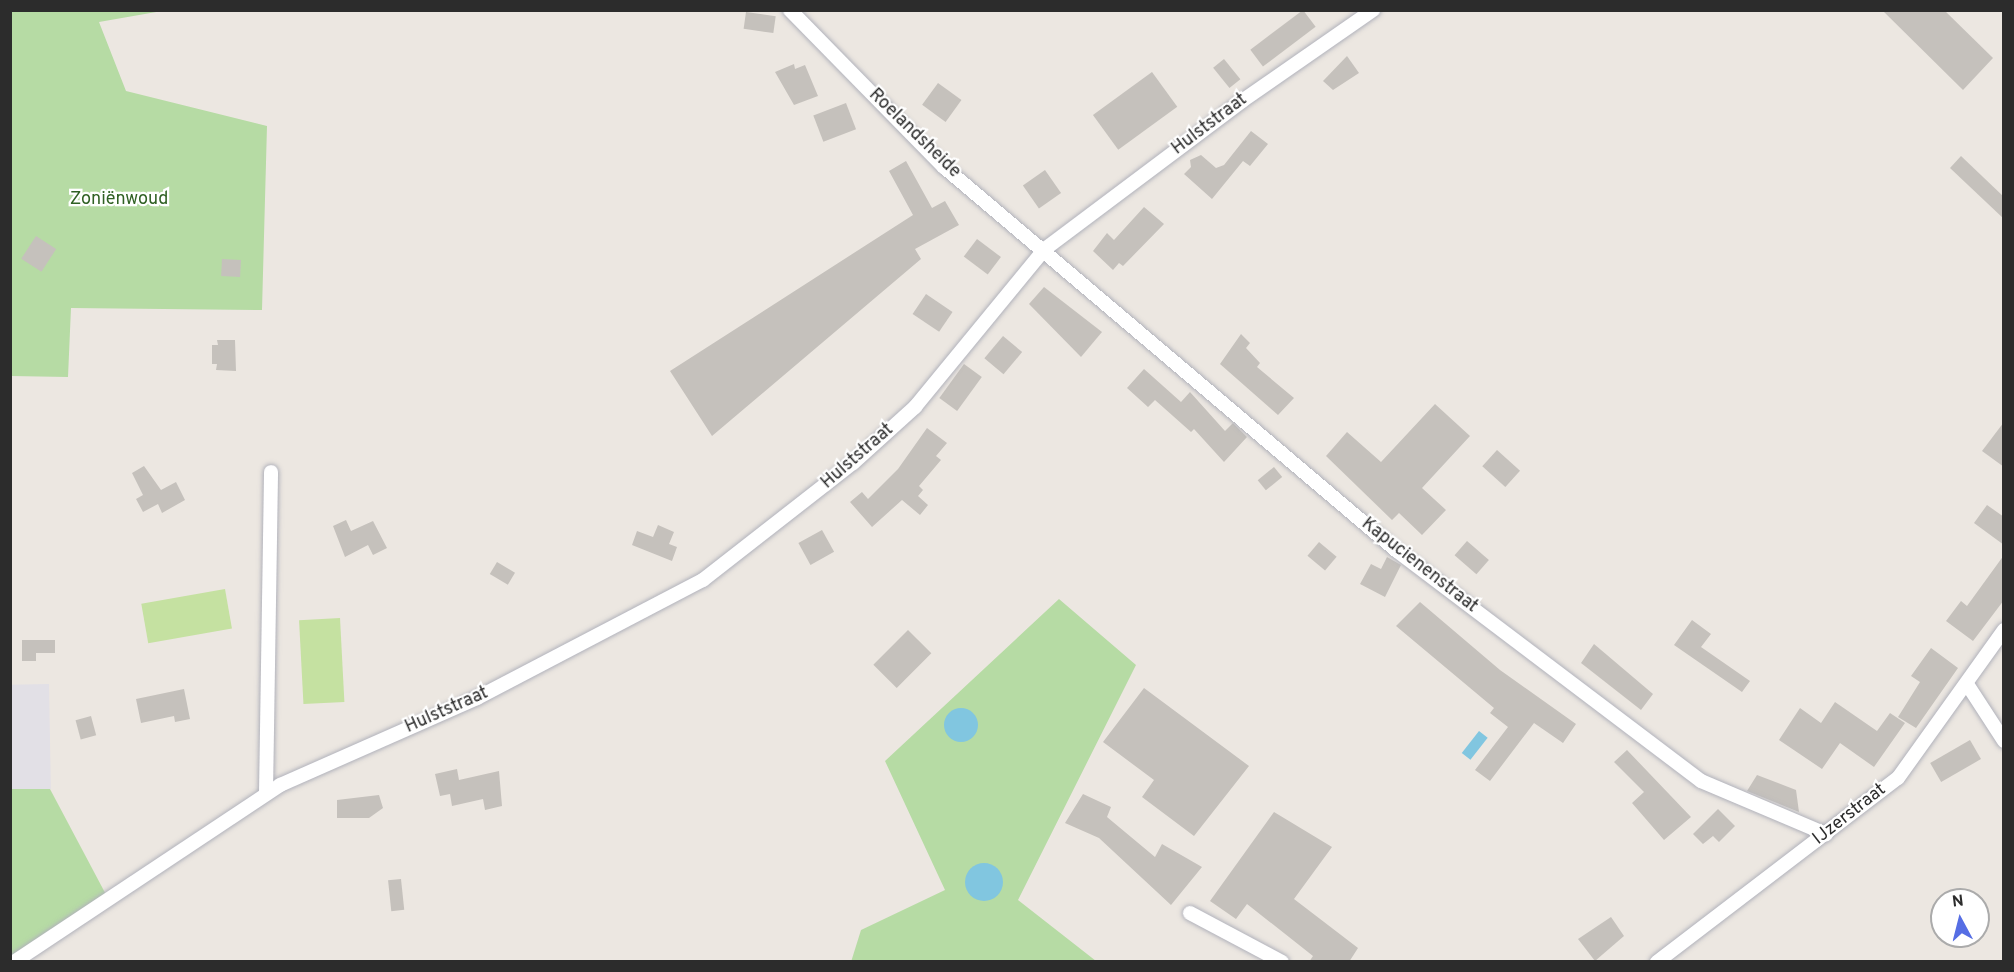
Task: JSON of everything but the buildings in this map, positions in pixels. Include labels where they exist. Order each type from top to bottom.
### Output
[{"type":"street","name":"Roelandsheide","points":[[790,10],[944,167],[1045,249]]},
{"type":"street","name":"Hulststraat","points":[[14,962],[266,793],[477,698],[703,580],[835,478],[915,407],[1045,249],[1242,101],[1373,10]]},
{"type":"street","name":"Kapucienenstraat","points":[[1045,249],[1397,551],[1701,781],[1826,834]]},
{"type":"street","points":[[266,793],[271,472]]},
{"type":"street","name":"IJzerstraat","points":[[1658,962],[1898,778],[2004,630]]},
{"type":"street","points":[[1967,684],[2004,741]]},
{"type":"street","points":[[1190,913],[1282,962]]},
{"type":"shaded area","points":[[49,684],[51,789],[12,790],[10,685]]},
{"type":"green space","name":"Zoniënwoud","points":[[11,11],[162,11],[99,22],[126,91],[267,126],[262,310],[71,308],[68,377],[11,376]]},
{"type":"green space","points":[[225,589],[232,628],[148,643],[141,604]]},
{"type":"green space","points":[[1059,599],[1136,665],[1018,900],[1096,961],[851,962],[861,930],[945,890],[885,761]]},
{"type":"green space","points":[[340,618],[344,702],[303,704],[299,620]]},
{"type":"green space","points":[[10,789],[50,789],[111,904],[11,961]]},
{"type":"water","points":[[961,708],[973,713],[978,725],[973,737],[961,742],[949,737],[944,725],[949,713]]},
{"type":"water","points":[[1479,731],[1488,738],[1470,760],[1462,753]]},
{"type":"water","points":[[984,863],[998,868],[1003,882],[998,896],[984,901],[970,896],[965,882],[970,868]]}]
